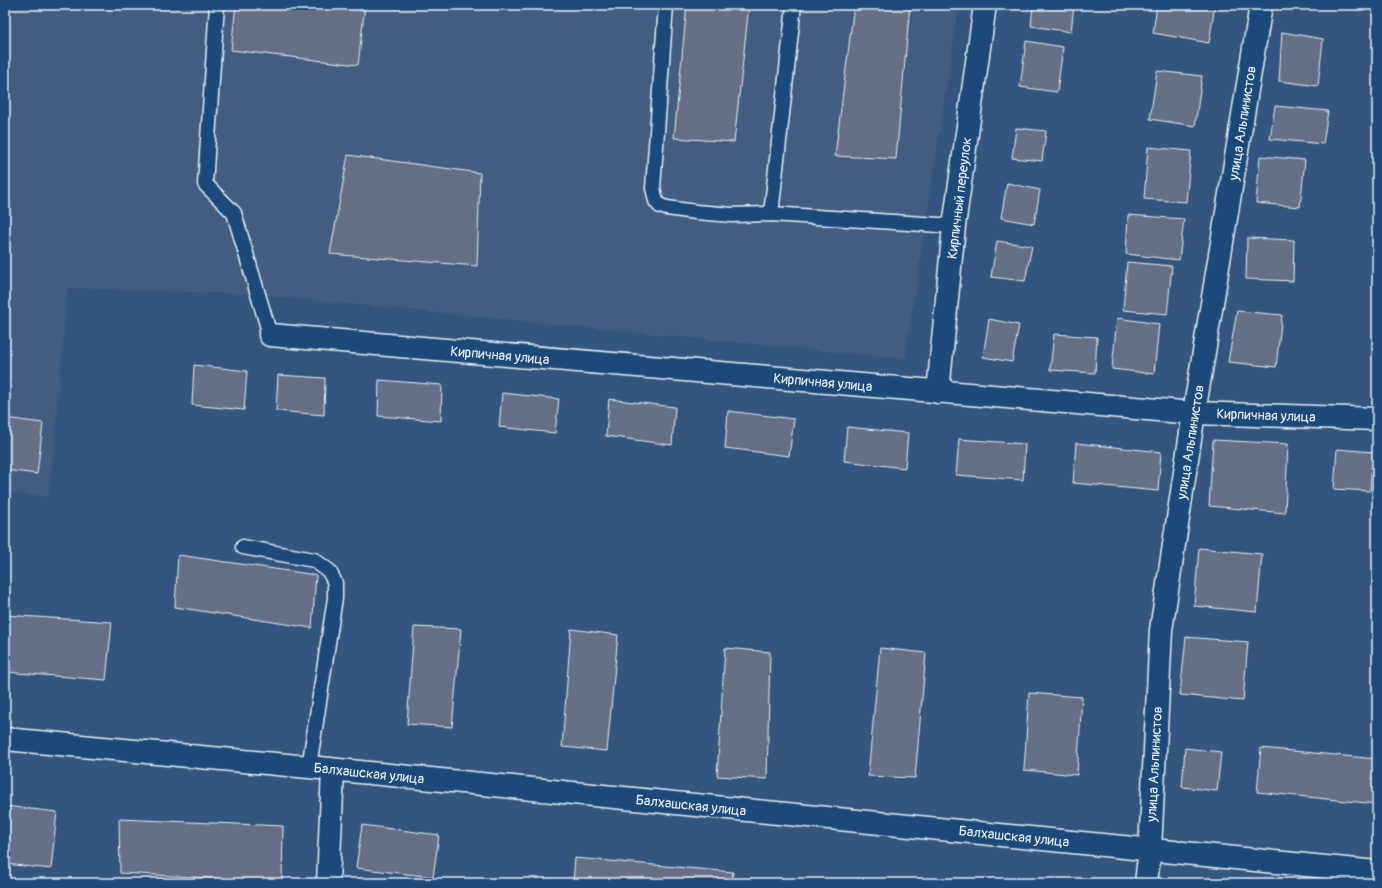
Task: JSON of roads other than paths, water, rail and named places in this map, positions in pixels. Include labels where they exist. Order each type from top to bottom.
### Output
[{"type":"street","name":"Кирпичный переулок","points":[[938,392],[954,226],[984,5]]},
{"type":"street","name":"улица Альпинистов","points":[[1146,883],[1150,849],[1161,630],[1194,413],[1261,5]]},
{"type":"street","name":"Кирпичная улица","points":[[270,335],[1194,413],[1377,419]]},
{"type":"street","name":"Балхашская улица","points":[[5,739],[309,767],[1377,872]]},
{"type":"street","points":[[328,883],[333,770]]},
{"type":"lane","points":[[217,5],[205,184],[234,213],[270,335]]},
{"type":"lane","points":[[666,5],[653,188],[656,201],[660,206],[696,212],[732,215],[770,214],[954,226]]},
{"type":"lane","points":[[770,214],[794,5]]},
{"type":"lane","points":[[243,547],[314,560],[329,572],[335,583],[335,598],[309,767]]}]
